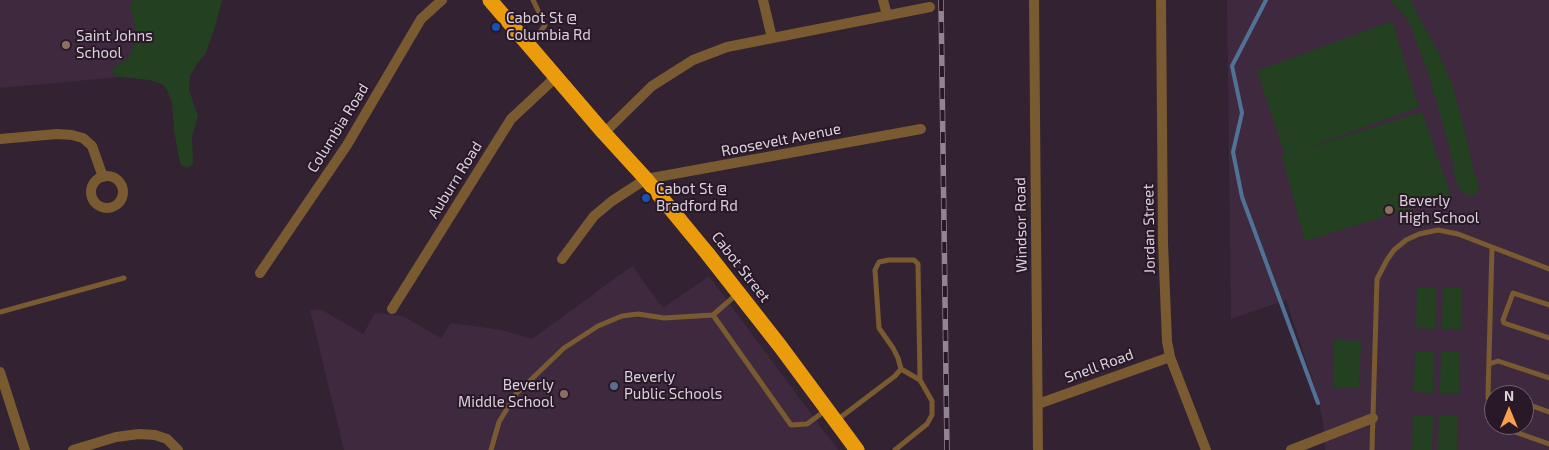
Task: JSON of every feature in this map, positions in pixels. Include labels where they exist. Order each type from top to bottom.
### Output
[{"type":"highway","name":"Cabot Street","points":[[490,0],[708,253],[737,293],[780,346],[855,449]]},
{"type":"street","name":"Columbia Road","points":[[260,273],[347,145],[421,19],[442,0]]},
{"type":"street","points":[[762,0],[772,38]]},
{"type":"street","points":[[884,0],[887,15]]},
{"type":"street","name":"Windsor Road","points":[[1034,0],[1038,450]]},
{"type":"street","name":"Jordan Street","points":[[1161,0],[1167,341],[1170,356],[1206,450]]},
{"type":"street","points":[[604,133],[652,86],[693,60],[727,46],[930,7]]},
{"type":"street","name":"Auburn Road","points":[[392,309],[511,119],[556,77]]},
{"type":"street","name":"Roosevelt Avenue","points":[[646,179],[921,129]]},
{"type":"street","points":[[0,139],[56,134],[72,134],[83,138],[92,146],[102,177]]},
{"type":"street","points":[[562,259],[594,216],[612,201],[646,179]]},
{"type":"street","name":"Snell Road","points":[[1038,404],[1170,356]]},
{"type":"street","points":[[0,372],[25,450]]},
{"type":"street","points":[[1291,450],[1373,418]]},
{"type":"street","points":[[73,450],[116,436],[138,434],[156,435],[167,439],[178,450]]},
{"type":"lane","points":[[530,47],[545,25],[533,0]]},
{"type":"lane","points":[[1372,450],[1377,279],[1386,260],[1394,250],[1406,240],[1419,234],[1438,230],[1458,234],[1549,269]]},
{"type":"lane","points":[[1488,385],[1492,247]]},
{"type":"lane","points":[[895,450],[927,424],[932,415],[932,401],[920,380],[918,264],[914,260],[879,262],[875,270],[879,328],[898,358],[901,369],[920,380]]},
{"type":"lane","points":[[0,312],[124,278]]},
{"type":"lane","points":[[491,450],[499,422],[516,394],[564,348],[598,326],[622,316],[638,314],[664,318],[713,315],[737,293]]},
{"type":"lane","points":[[1502,320],[1513,293],[1549,305]]},
{"type":"lane","points":[[713,315],[791,425],[807,424],[831,416],[895,376],[901,369]]},
{"type":"lane","points":[[1490,321],[1502,320],[1504,323],[1549,338]]},
{"type":"lane","points":[[1489,364],[1498,361],[1549,378]]},
{"type":"lane","points":[[1534,407],[1549,412]]},
{"type":"lane","points":[[1524,435],[1549,444]]},
{"type":"shaded area","name":"Saint Johns School","points":[[0,0],[133,0],[131,8],[137,34],[129,57],[115,74],[121,77],[0,88]]},
{"type":"shaded area","name":"Beverly High School","points":[[1227,0],[1549,0],[1549,450],[1325,450],[1323,423],[1318,397],[1286,300],[1231,319]]},
{"type":"shaded area","name":"Beverly Middle School","points":[[632,266],[663,308],[709,276],[838,450],[344,450],[310,310],[322,310],[363,334],[375,313],[403,316],[441,338],[451,323],[502,330],[532,339]]},
{"type":"green space","points":[[133,0],[222,0],[206,53],[190,76],[189,90],[198,116],[192,136],[193,164],[187,168],[181,165],[179,158],[172,103],[167,90],[162,84],[149,80],[115,75],[112,69],[129,57],[137,34],[130,8]]},
{"type":"green space","points":[[1389,0],[1410,0],[1438,52],[1452,84],[1479,185],[1478,192],[1473,196],[1467,195],[1461,190],[1455,178],[1452,157],[1429,76],[1410,24],[1402,12]]},
{"type":"green space","points":[[1392,21],[1419,107],[1301,150],[1422,112],[1451,196],[1305,241],[1282,156],[1285,155],[1257,71]]},
{"type":"green space","points":[[1417,287],[1436,287],[1435,329],[1416,328]]},
{"type":"green space","points":[[1443,288],[1462,288],[1461,330],[1442,329]]},
{"type":"green space","points":[[1334,340],[1361,341],[1359,388],[1333,387]]},
{"type":"green space","points":[[1415,351],[1434,351],[1433,393],[1414,392]]},
{"type":"green space","points":[[1441,352],[1460,352],[1459,393],[1440,393]]},
{"type":"green space","points":[[1413,415],[1433,415],[1432,450],[1412,450]]},
{"type":"green space","points":[[1439,416],[1458,416],[1457,450],[1438,450]]},
{"type":"waterway","points":[[1266,0],[1232,66],[1242,113],[1233,152],[1242,197],[1318,403]]},
{"type":"railway","points":[[941,0],[947,450]]},
{"type":"place","name":"Cabot St @ Columbia Rd","points":[[496,27]]},
{"type":"place","name":"Saint Johns School","points":[[66,45]]},
{"type":"place","name":"Cabot St @ Bradford Rd","points":[[646,198]]},
{"type":"place","name":"Beverly High School","points":[[1389,210]]},
{"type":"place","name":"Beverly Public Schools","points":[[614,386]]},
{"type":"place","name":"Beverly Middle School","points":[[564,394]]}]
